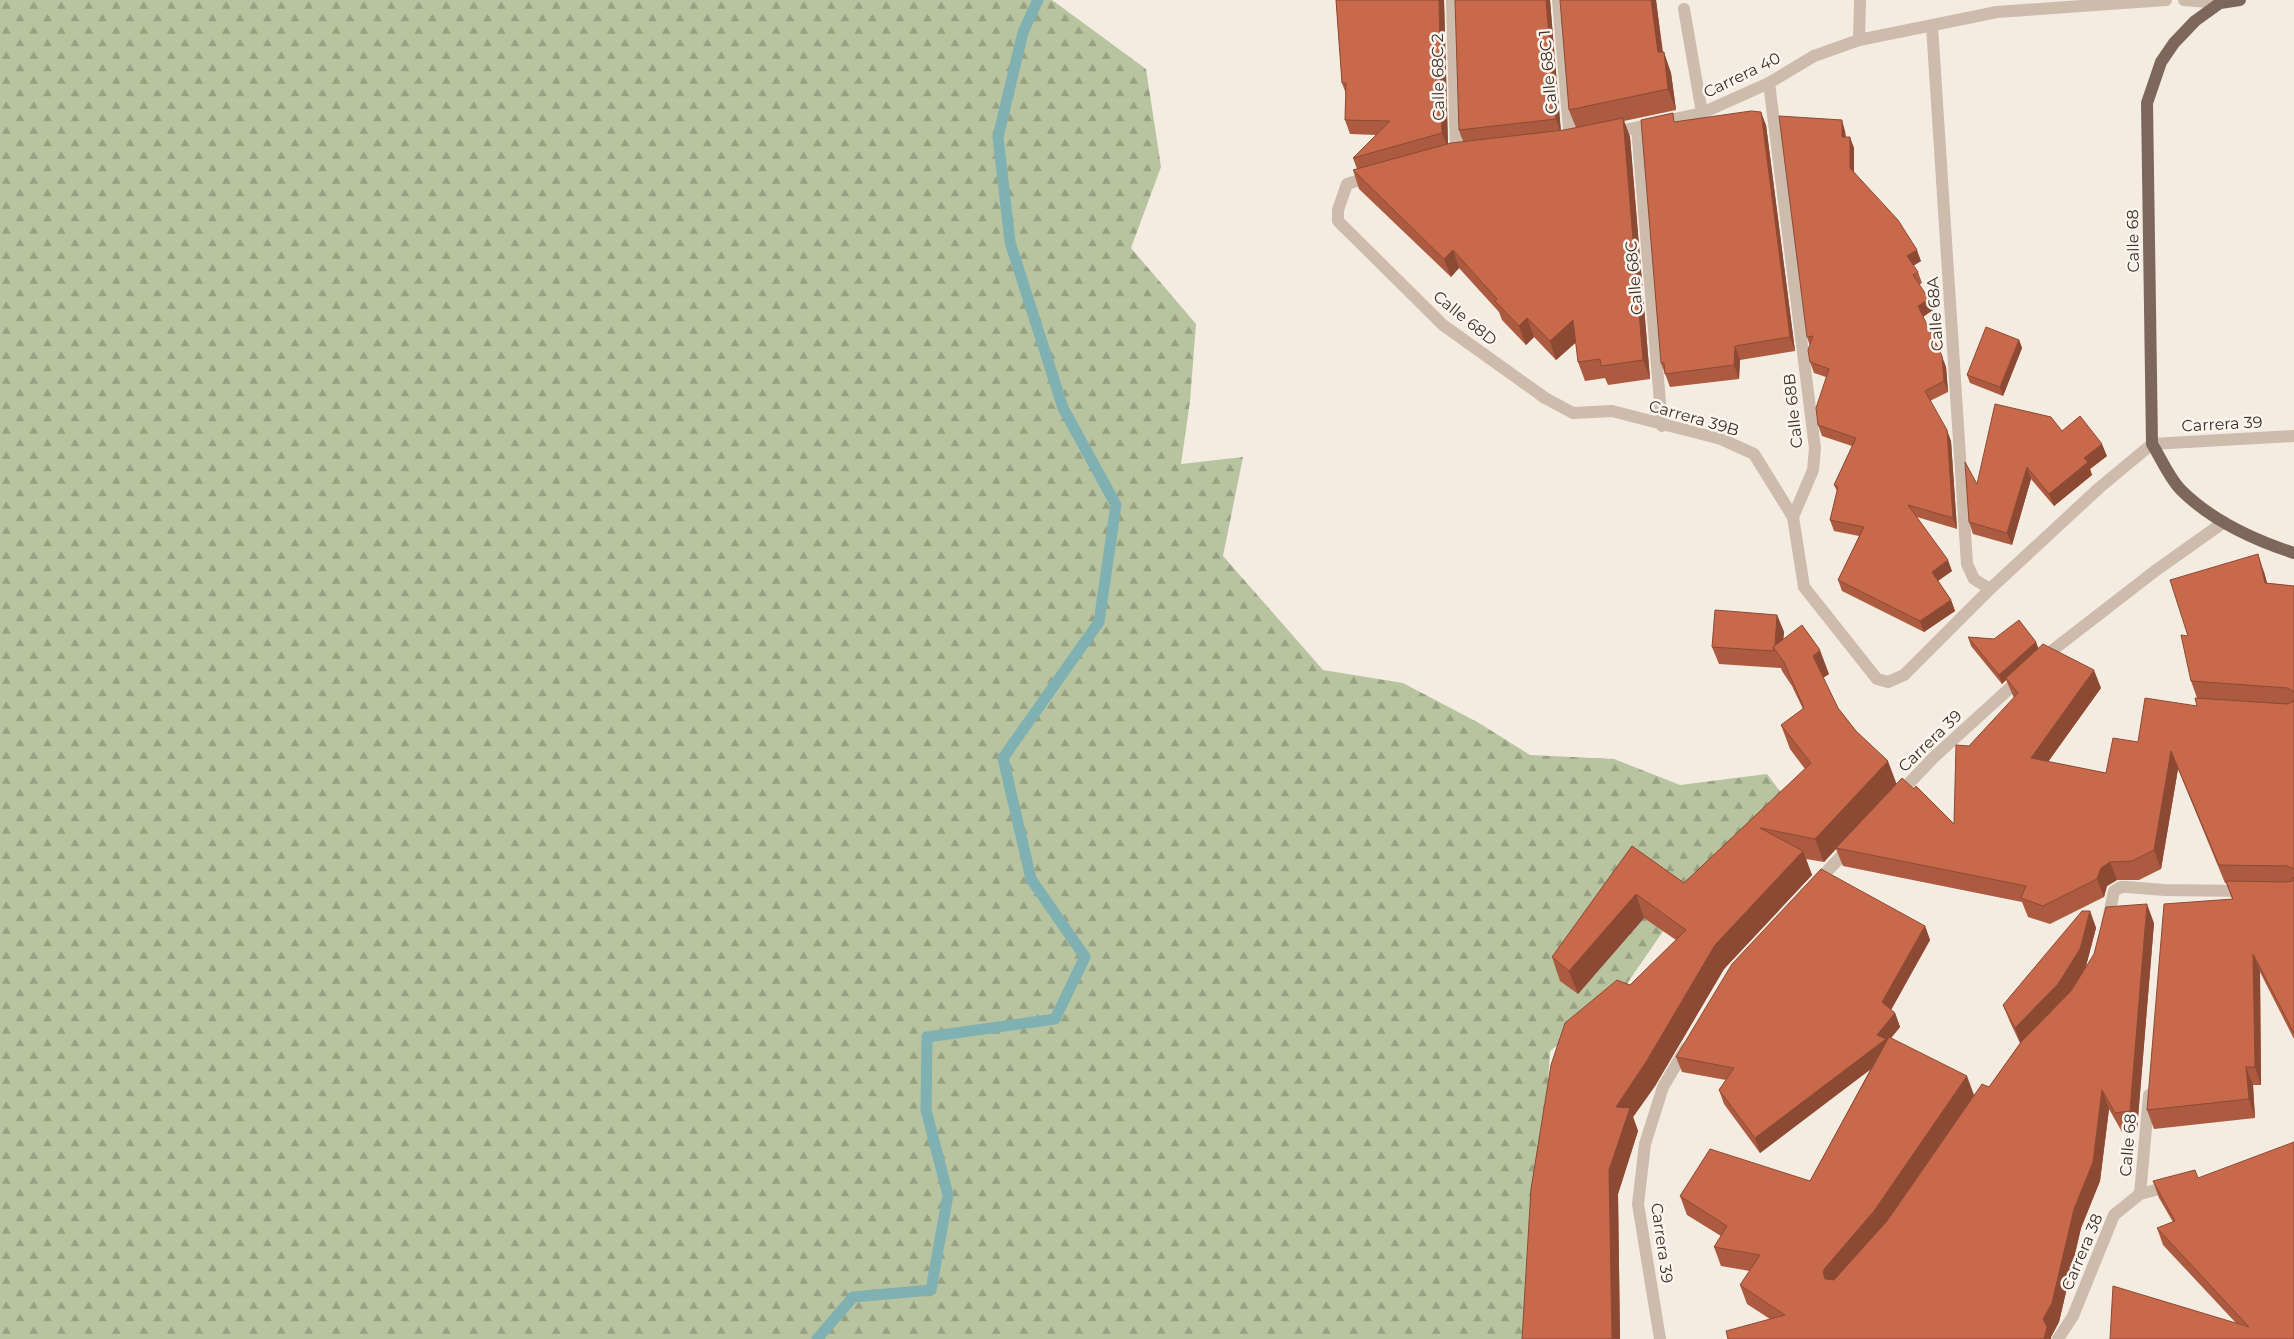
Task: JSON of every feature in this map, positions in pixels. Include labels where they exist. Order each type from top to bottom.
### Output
[{"type":"main road","points":[[2220,3],[2240,0]]},
{"type":"main road","name":"Calle 68","points":[[2152,444],[2147,103],[2161,62],[2174,43],[2196,21],[2220,3]]},
{"type":"main road","points":[[2152,444],[2180,489],[2224,522],[2268,544],[2294,553]]},
{"type":"street","name":"Calle 68C 2","points":[[1452,0],[1456,155]]},
{"type":"street","name":"Calle 68C 1","points":[[1558,0],[1570,141]]},
{"type":"street","points":[[1859,40],[1860,0]]},
{"type":"street","name":"Carrera 40","points":[[1599,136],[1702,113],[1769,83],[1814,56],[1859,40],[1932,26],[1997,6],[2166,0]]},
{"type":"street","points":[[2184,0],[2220,3]]},
{"type":"street","points":[[1684,9],[1702,113]]},
{"type":"street","name":"Calle 68A","points":[[1932,26],[1967,564],[1974,579],[1990,589]]},
{"type":"street","name":"Calle 68B","points":[[1769,83],[1815,448],[1813,470],[1794,517]]},
{"type":"street","name":"Calle 68C","points":[[1638,128],[1662,426]]},
{"type":"street","name":"Calle 68D","points":[[1383,174],[1347,184],[1338,221],[1443,325],[1545,398],[1572,413],[1612,411]]},
{"type":"street","name":"Carrera 39B","points":[[1612,411],[1662,426],[1721,439],[1754,454],[1794,517]]},
{"type":"street","name":"Carrera 39","points":[[2152,444],[2294,436]]},
{"type":"street","points":[[1794,517],[1804,587],[1877,679],[1888,682],[1904,674],[1990,589],[2099,488],[2152,444]]},
{"type":"street","name":"Carrera 39","points":[[1886,809],[1933,758],[2048,653],[2155,571],[2224,522]]},
{"type":"street","points":[[1805,894],[1859,837]]},
{"type":"street","points":[[2103,938],[2114,891],[2121,887],[2165,895],[2258,891]]},
{"type":"street","name":"Carrera 39","points":[[1660,1339],[1638,1204],[1645,1144],[1663,1087],[1692,1038]]},
{"type":"street","name":"Calle 68","points":[[2140,1194],[2149,1086]]},
{"type":"street","name":"Carrera 38","points":[[2058,1339],[2073,1316],[2114,1215],[2140,1194],[2179,1184]]},
{"type":"green space","points":[[0,0],[1052,0],[1146,69],[1161,167],[1131,248],[1196,324],[1190,401],[1181,464],[1243,457],[1223,556],[1323,670],[1403,683],[1479,723],[1530,755],[1614,759],[1680,785],[1767,774],[1792,807],[1686,898],[1615,1001],[1550,1051],[1532,1339],[0,1339]]},
{"type":"building","points":[[1336,0],[1439,0],[1442,133],[1353,158],[1390,121],[1345,120],[1346,83],[1342,83]]},
{"type":"building","points":[[1455,0],[1546,0],[1556,119],[1459,130]]},
{"type":"building","points":[[1560,0],[1651,0],[1658,52],[1664,52],[1668,89],[1569,110]]},
{"type":"building","points":[[1751,111],[1761,112],[1790,337],[1735,346],[1734,365],[1665,374],[1664,363],[1661,363],[1641,120],[1673,113],[1674,122]]},
{"type":"building","points":[[1779,116],[1842,120],[1842,137],[1850,137],[1850,168],[1898,220],[1917,250],[1907,256],[1918,272],[1913,275],[1929,299],[1918,306],[1942,356],[1944,381],[1925,391],[1947,430],[1953,518],[1908,505],[1948,560],[1932,572],[1951,600],[1920,621],[1838,580],[1864,527],[1830,520],[1838,487],[1834,485],[1856,438],[1818,425],[1816,408],[1829,369],[1810,362],[1808,350],[1813,336],[1807,337]]},
{"type":"building","points":[[1623,118],[1643,360],[1601,366],[1600,359],[1578,362],[1573,320],[1550,341],[1527,318],[1519,326],[1495,301],[1497,299],[1453,250],[1444,259],[1353,170],[1451,143],[1564,130]]},
{"type":"building","points":[[1986,327],[2019,340],[2000,387],[1967,375]]},
{"type":"building","points":[[1995,404],[2051,417],[2062,431],[2080,416],[2102,444],[2084,458],[2088,462],[2049,494],[2027,467],[2007,533],[1969,522],[1965,462],[1977,484]]},
{"type":"building","points":[[2258,554],[2265,583],[2294,586],[2294,692],[2288,688],[2191,681],[2181,635],[2188,636],[2170,580]]},
{"type":"building","points":[[1715,610],[1777,615],[1774,651],[1712,647]]},
{"type":"building","points":[[2019,620],[2036,642],[1999,675],[1968,637],[1994,639]]},
{"type":"building","points":[[1802,625],[1820,650],[1813,656],[1838,708],[1856,731],[1888,761],[1815,839],[1760,828],[1803,851],[1715,945],[1646,1062],[1616,1107],[1630,1108],[1609,1170],[1612,1339],[1522,1339],[1531,1189],[1551,1065],[1565,1023],[1617,980],[1630,985],[1686,930],[1636,894],[1569,971],[1552,957],[1632,846],[1684,883],[1811,763],[1781,725],[1804,708],[1784,662],[1773,647]]},
{"type":"building","points":[[2043,644],[2094,670],[2031,758],[2106,773],[2113,738],[2138,742],[2145,698],[2197,706],[2195,698],[2287,704],[2294,701],[2294,869],[2287,866],[2219,865],[2171,751],[2154,850],[2132,861],[2110,862],[2101,868],[2097,879],[2043,906],[2021,898],[2026,886],[1836,848],[1902,778],[1914,789],[1916,786],[1954,824],[1956,745],[1969,746],[2018,693],[2006,678]]},
{"type":"building","points":[[1821,869],[1925,926],[1882,1002],[1895,1013],[1877,1035],[1886,1039],[1755,1138],[1719,1090],[1734,1068],[1676,1057],[1732,964]]},
{"type":"building","points":[[2294,877],[2294,1033],[2253,954],[2255,1067],[2246,1067],[2249,1099],[2147,1110],[2164,904],[2233,899],[2226,881],[2287,882],[2292,881]]},
{"type":"building","points":[[2147,904],[2130,1111],[2115,1113],[2102,1090],[2093,1162],[2074,1209],[2052,1303],[2043,1319],[2047,1327],[2044,1339],[1728,1339],[1726,1331],[1785,1315],[1740,1285],[1760,1255],[1714,1247],[1727,1226],[1680,1196],[1710,1149],[1810,1181],[1889,1037],[1967,1076],[1874,1211],[1825,1268],[1823,1272],[1825,1279],[1834,1280],[1887,1221],[1982,1084],[1989,1087],[2022,1041],[2071,991],[2094,954],[2106,907]]},
{"type":"building","points":[[2082,911],[2090,911],[2080,949],[2058,984],[2015,1028],[2003,1005]]},
{"type":"building","points":[[2294,1142],[2294,1339],[2110,1339],[2113,1286],[2249,1327],[2157,1228],[2175,1221],[2153,1181],[2195,1170],[2198,1178]]},
{"type":"waterway","points":[[817,1339],[853,1297],[931,1290],[948,1195],[926,1110],[927,1037],[1055,1019],[1085,957],[1031,879],[1003,758],[1099,622],[1116,505],[1063,408],[1010,242],[998,137],[1023,32],[1038,0]]}]
